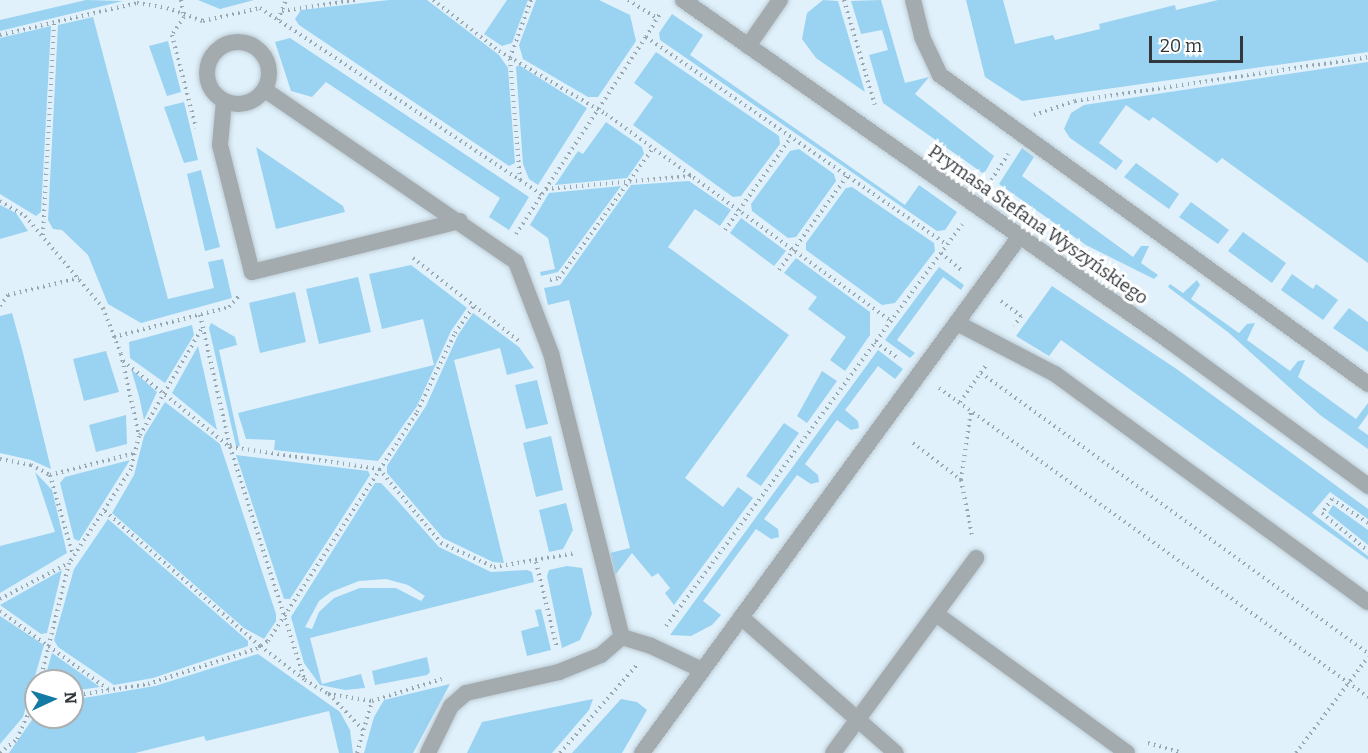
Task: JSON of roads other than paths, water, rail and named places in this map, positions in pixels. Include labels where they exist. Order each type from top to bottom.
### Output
[{"type":"street","name":"Prymasa Stefana Wyszyńskiego","points":[[683,0],[1020,236],[1368,486]]},
{"type":"street","points":[[748,46],[780,0]]},
{"type":"street","points":[[913,0],[922,37],[940,75],[1368,384]]},
{"type":"street","points":[[245,42],[262,52],[270,70],[265,90],[242,105],[224,101],[216,95],[207,77],[211,57],[225,44],[245,42]]},
{"type":"street","points":[[265,90],[460,221],[516,262],[551,353],[622,637]]},
{"type":"street","points":[[224,101],[220,145],[252,272],[460,221]]},
{"type":"street","points":[[642,753],[1020,236]]},
{"type":"street","points":[[957,323],[1055,374],[1368,602]]},
{"type":"street","points":[[833,753],[976,558]]},
{"type":"street","points":[[936,614],[1134,750]]},
{"type":"street","points":[[741,617],[896,753]]},
{"type":"street","points":[[622,637],[651,646],[702,670]]},
{"type":"street","points":[[428,753],[451,706],[466,693],[559,672],[601,655],[622,637]]}]
